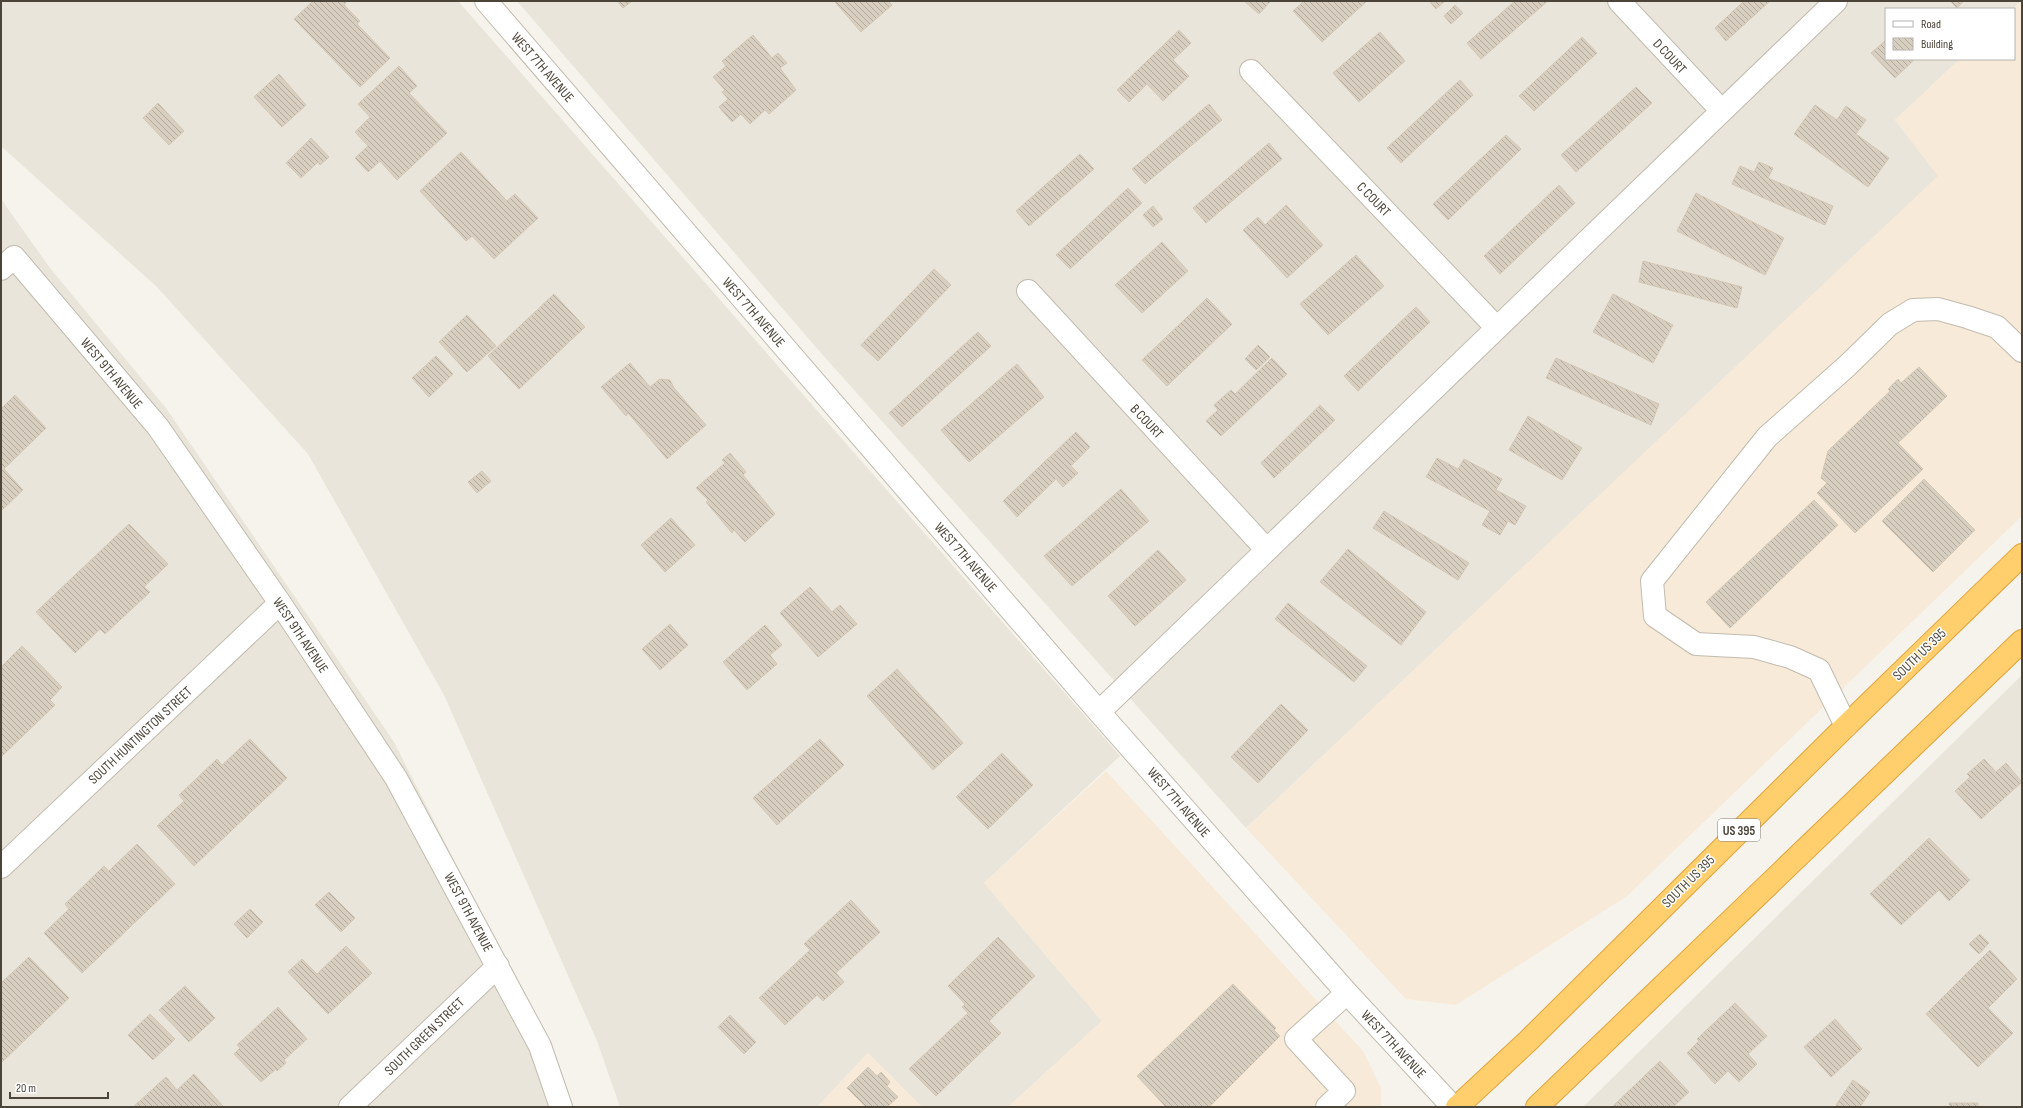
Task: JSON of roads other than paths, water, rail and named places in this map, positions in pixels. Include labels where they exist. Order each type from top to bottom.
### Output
[{"type":"highway","name":"SOUTH US 395","points":[[1457,1107],[1528,1041],[1846,726],[2022,555]]},
{"type":"highway","points":[[1537,1107],[2022,641]]},
{"type":"street","name":"WEST 7TH AVENUE","points":[[486,1],[1099,712],[1347,993],[1453,1107]]},
{"type":"street","name":"D COURT","points":[[1619,1],[1722,111]]},
{"type":"street","points":[[1099,712],[1836,1]]},
{"type":"street","name":"C COURT","points":[[1251,71],[1497,328]]},
{"type":"street","name":"WEST 9TH AVENUE","points":[[8,263],[158,427],[280,602],[396,778],[540,1046],[561,1107]]},
{"type":"street","name":"B COURT","points":[[1028,291],[1267,550]]},
{"type":"street","points":[[1846,726],[1819,670],[1790,657],[1754,647],[1696,644],[1655,616],[1652,581],[1767,437],[1847,366],[1890,324],[1913,310],[1938,309],[1967,316],[1997,327],[2022,351]]},
{"type":"street","name":"SOUTH HUNTINGTON STREET","points":[[1,867],[280,602]]},
{"type":"street","name":"SOUTH GREEN STREET","points":[[350,1107],[498,966]]},
{"type":"street","points":[[1327,1107],[1344,1091],[1296,1040],[1347,993]]}]
